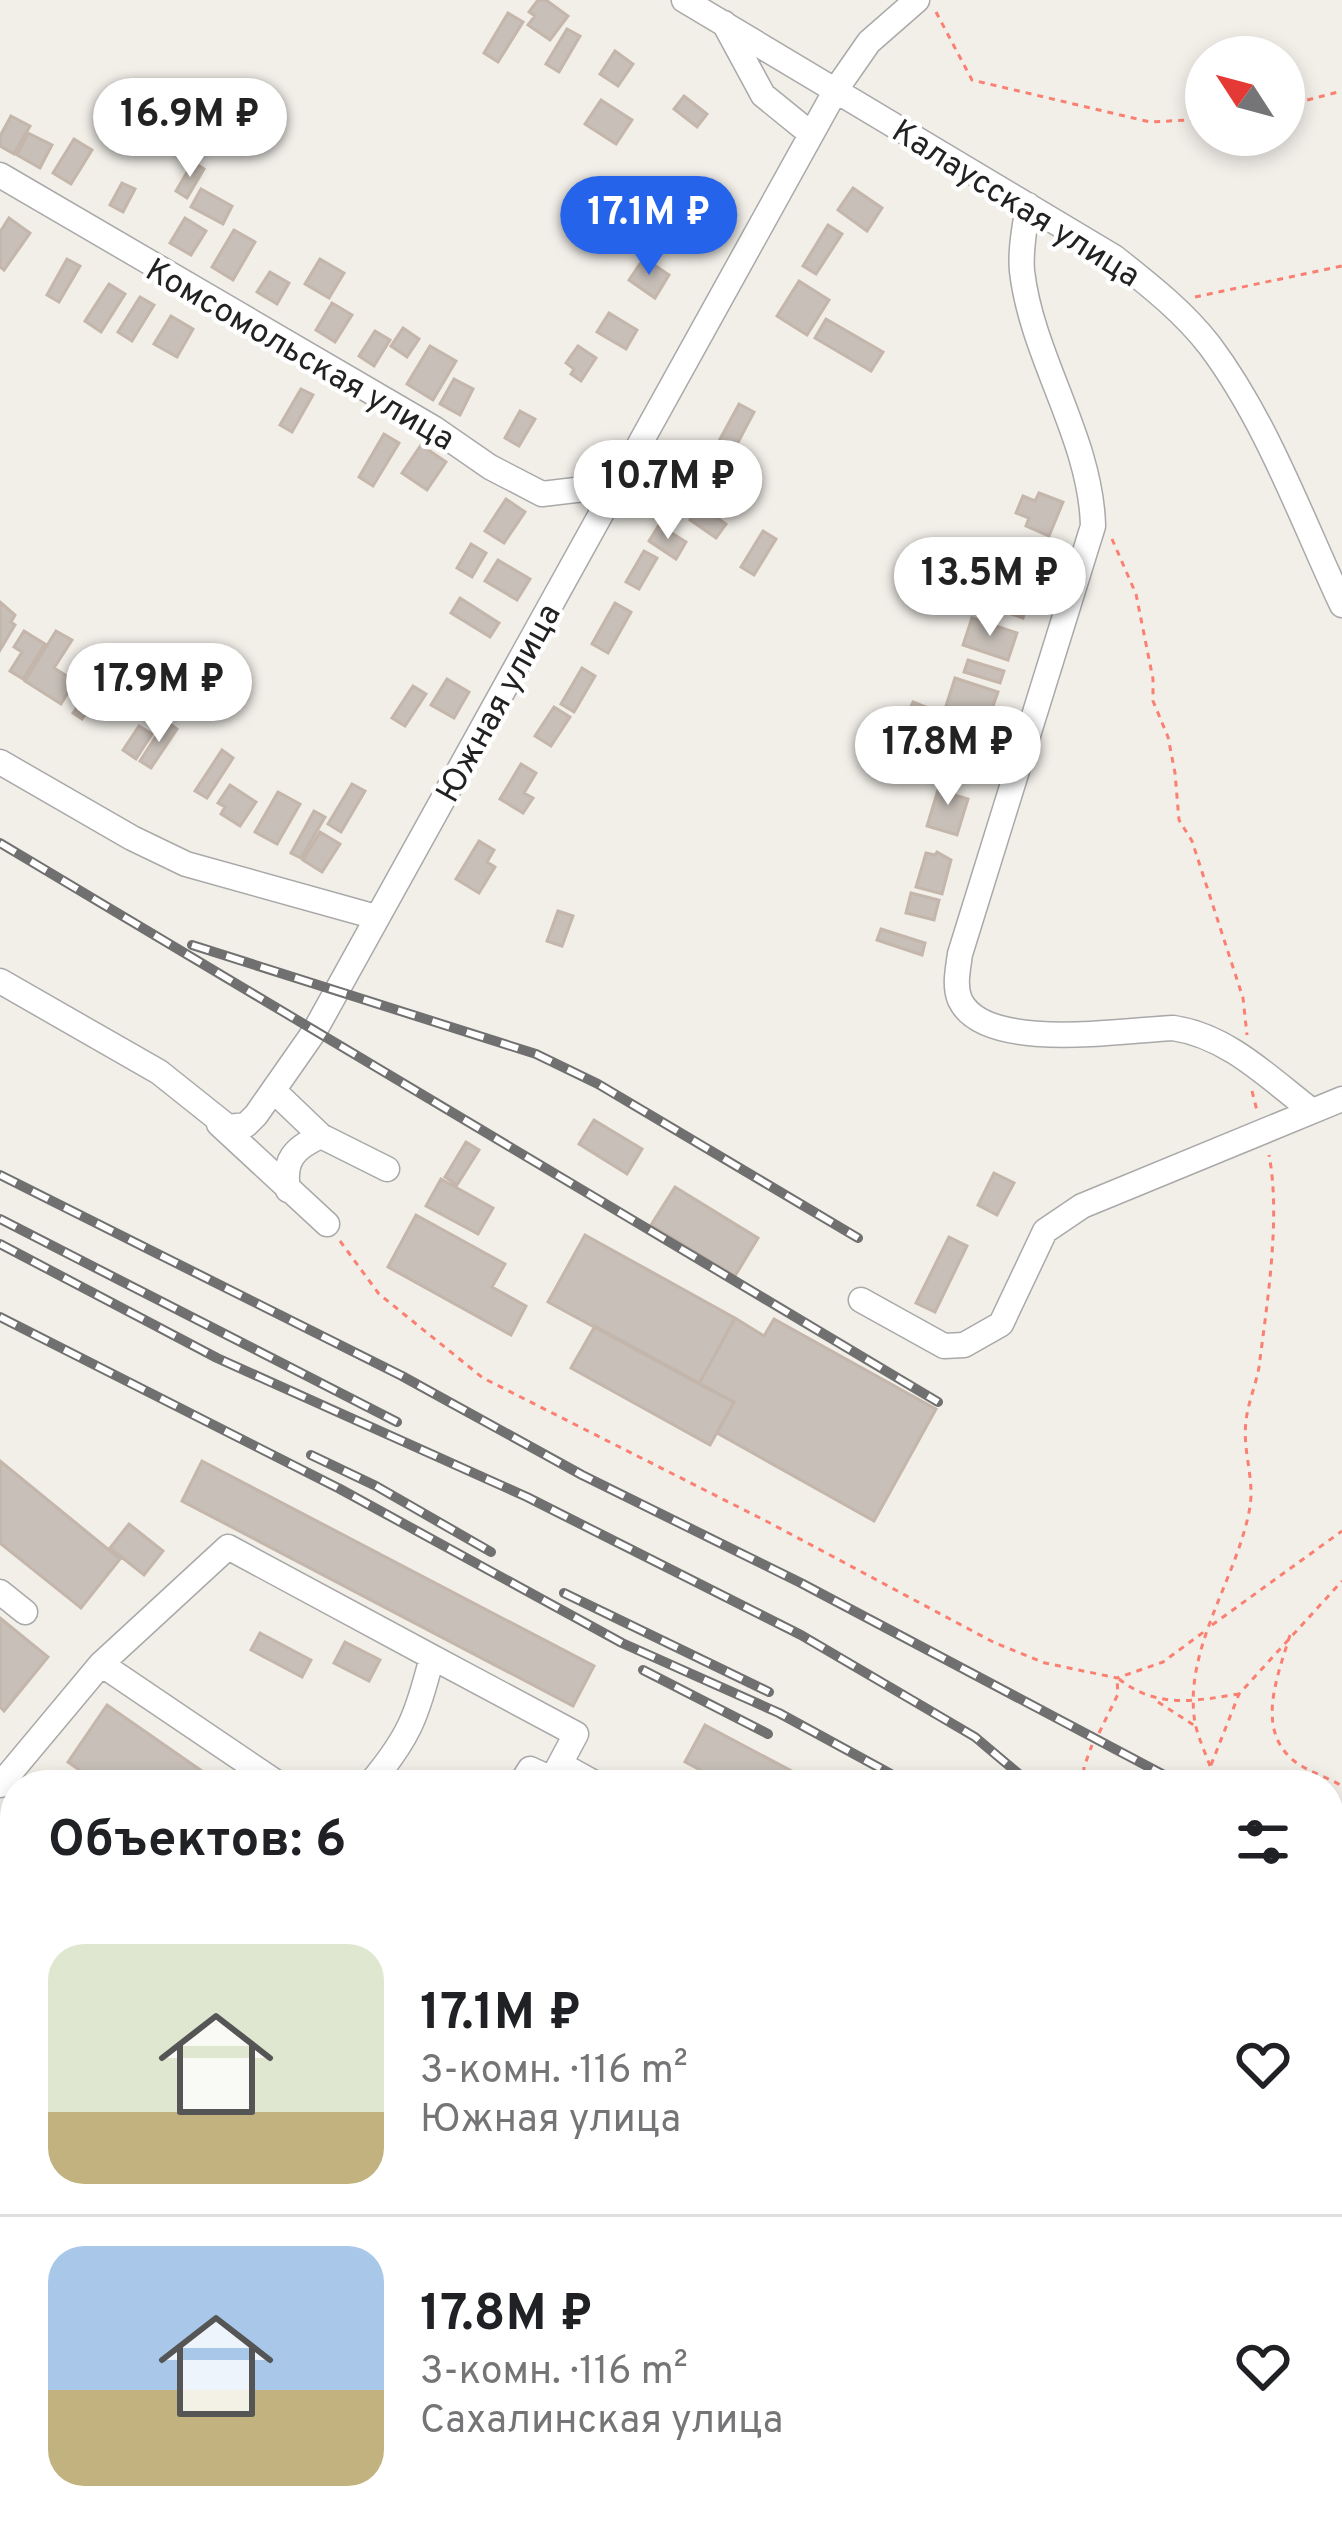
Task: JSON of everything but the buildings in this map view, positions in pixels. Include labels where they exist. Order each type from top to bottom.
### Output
[{"type":"street","name":"Калаусская улица","points":[[684,0],[1114,257],[1170,303],[1211,348],[1240,393],[1342,605]]},
{"type":"street","name":"Южная улица","points":[[213,1118],[228,1127],[246,1125],[314,1032],[837,88],[869,42],[917,0]]},
{"type":"street","points":[[724,23],[763,94],[811,134]]},
{"type":"street","name":"Комсомольская улица","points":[[0,176],[435,429],[490,467],[542,494],[584,489],[611,500]]},
{"type":"street","points":[[1028,205],[1024,282],[1086,478],[1093,526],[960,954],[956,984],[960,1000],[972,1015],[1007,1032],[1195,1031],[1242,1056],[1312,1111]]},
{"type":"street","points":[[0,762],[187,864],[376,917]]},
{"type":"street","points":[[0,981],[159,1072],[327,1224]]},
{"type":"street","points":[[274,1091],[321,1136],[387,1169]]},
{"type":"street","points":[[861,1300],[944,1346],[964,1345],[1001,1324],[1045,1231],[1082,1206],[1342,1099]]},
{"type":"street","points":[[288,1190],[285,1171],[290,1155],[321,1136]]},
{"type":"street","points":[[13,1770],[101,1664],[228,1547],[576,1734],[557,1770]]},
{"type":"street","points":[[0,1592],[25,1612]]},
{"type":"street","points":[[382,1770],[403,1745],[418,1713],[432,1657]]},
{"type":"street","points":[[101,1664],[258,1770]]},
{"type":"street","points":[[560,1765],[570,1770]]},
{"type":"path","points":[[930,0],[972,80],[1150,122],[1185,120]]},
{"type":"path","points":[[1305,101],[1340,93]]},
{"type":"path","points":[[1170,303],[1342,266]]},
{"type":"path","points":[[327,1224],[379,1294],[483,1378],[995,1643],[1045,1663],[1118,1678],[1196,1727]]},
{"type":"path","points":[[1118,1678],[1148,1670],[1182,1649],[1342,1531]]},
{"type":"path","points":[[1210,1766],[1239,1694],[1342,1581]]},
{"type":"path","points":[[1290,1634],[1276,1681],[1271,1723],[1277,1742],[1296,1763],[1310,1770]]},
{"type":"path","points":[[1099,1733],[1118,1694],[1118,1678]]},
{"type":"path","points":[[1156,1701],[1239,1694]]},
{"type":"path","points":[[1086,1770],[1092,1745]]},
{"type":"railway","points":[[0,843],[938,1402]]},
{"type":"railway","points":[[192,945],[536,1054],[598,1084],[858,1238]]},
{"type":"railway","points":[[0,1175],[402,1376],[582,1475],[801,1583],[1155,1770]]},
{"type":"railway","points":[[0,1219],[397,1422]]},
{"type":"railway","points":[[0,1244],[217,1358],[527,1497],[801,1635],[975,1737],[1014,1770]]},
{"type":"railway","points":[[0,1317],[340,1489],[622,1643],[779,1713],[884,1770]]},
{"type":"railway","points":[[311,1455],[491,1552]]},
{"type":"railway","points":[[564,1593],[769,1692]]},
{"type":"railway","points":[[643,1670],[768,1734]]}]
